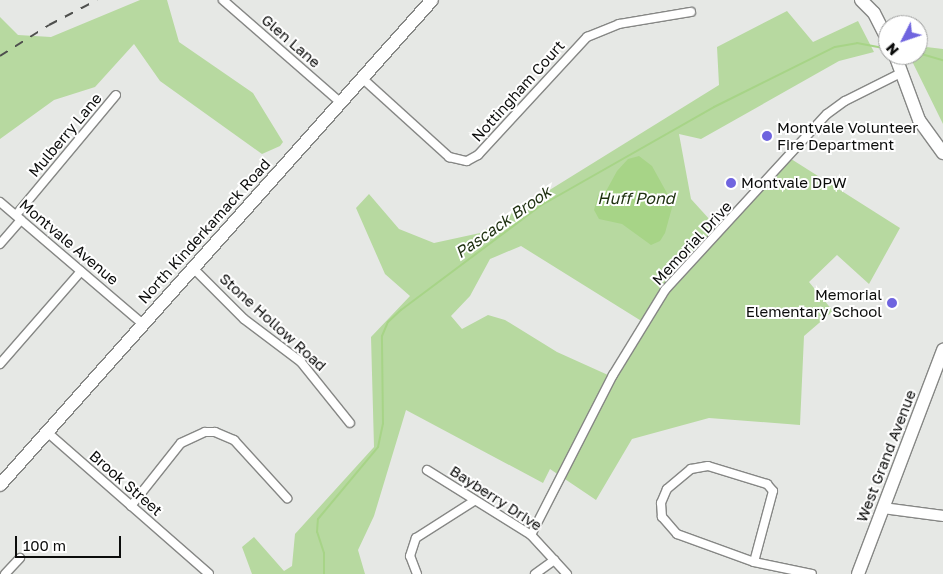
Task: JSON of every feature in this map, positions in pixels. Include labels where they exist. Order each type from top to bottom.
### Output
[{"type":"main road","name":"North Kinderkamack Road","points":[[1,482],[432,0]]},
{"type":"main road","points":[[861,0],[878,24]]},
{"type":"main road","points":[[898,65],[919,120],[943,152]]},
{"type":"main road","name":"West Grand Avenue","points":[[858,574],[943,350]]},
{"type":"street","name":"Glen Lane","points":[[223,0],[340,102]]},
{"type":"street","name":"Nottingham Court","points":[[362,78],[449,157],[467,161],[478,155],[587,37],[619,24],[691,12]]},
{"type":"street","name":"Memorial Drive","points":[[531,535],[553,498],[562,474],[650,310],[676,276],[756,194],[818,123],[845,101],[901,73]]},
{"type":"street","name":"Mulberry Lane","points":[[0,244],[18,217],[116,95]]},
{"type":"street","name":"Montvale Avenue","points":[[0,202],[143,324]]},
{"type":"street","name":"Stone Hollow Road","points":[[193,268],[244,319],[307,368],[350,423]]},
{"type":"street","points":[[0,364],[81,271]]},
{"type":"street","name":"Brook Street","points":[[46,432],[209,574]]},
{"type":"street","points":[[131,506],[174,449],[189,438],[205,432],[215,432],[234,440],[286,498]]},
{"type":"street","points":[[754,562],[774,496],[767,484],[708,466],[692,469],[667,489],[661,510],[670,530],[722,552],[754,562],[812,574]]},
{"type":"street","name":"Bayberry Drive","points":[[427,470],[531,535],[567,574]]},
{"type":"street","points":[[417,574],[410,556],[416,538],[474,501]]},
{"type":"street","points":[[883,508],[943,516]]},
{"type":"street","points":[[5,574],[20,558]]},
{"type":"street","points":[[535,574],[554,560]]},
{"type":"shaded area","points":[[140,0],[167,0],[179,42],[253,93],[283,142],[280,146],[262,154],[160,81],[134,44],[95,87],[54,100],[0,139],[0,17],[18,35],[51,37]]},
{"type":"shaded area","points":[[787,11],[813,42],[858,21],[874,52],[839,61],[701,139],[679,134],[691,199],[721,232],[788,157],[900,228],[869,284],[837,255],[809,282],[833,311],[804,336],[800,425],[709,418],[632,439],[596,500],[550,469],[543,483],[406,410],[374,516],[358,550],[365,574],[252,574],[242,547],[254,537],[284,571],[292,566],[295,534],[374,447],[371,337],[410,296],[385,274],[356,208],[369,194],[399,229],[434,243],[480,233],[719,85],[717,47]],"holes":[[[521,246],[643,322],[599,398],[608,375],[557,352],[505,320],[488,315],[462,329],[451,316],[470,296],[490,259]]]},
{"type":"shaded area","points":[[928,47],[943,49],[943,124],[914,65],[928,65]]},
{"type":"water","name":"Huff Pond","points":[[639,156],[652,166],[673,204],[665,233],[660,241],[651,245],[622,224],[599,219],[594,210],[598,195],[605,193],[617,171],[628,159]]},
{"type":"waterway","name":"Pascack Brook","points":[[324,574],[324,553],[317,532],[318,519],[378,447],[383,424],[382,336],[388,322],[401,310],[540,206],[714,107],[835,47],[857,43],[878,47]]},
{"type":"waterway","name":"Pascack Brook","points":[[928,56],[943,60]]},
{"type":"railway","points":[[0,56],[49,25],[97,0]]},
{"type":"place","name":"Montvale Volunteer Fire Department","points":[[767,136]]},
{"type":"place","name":"Montvale DPW","points":[[731,183]]},
{"type":"place","name":"Memorial Elementary School","points":[[892,303]]}]
